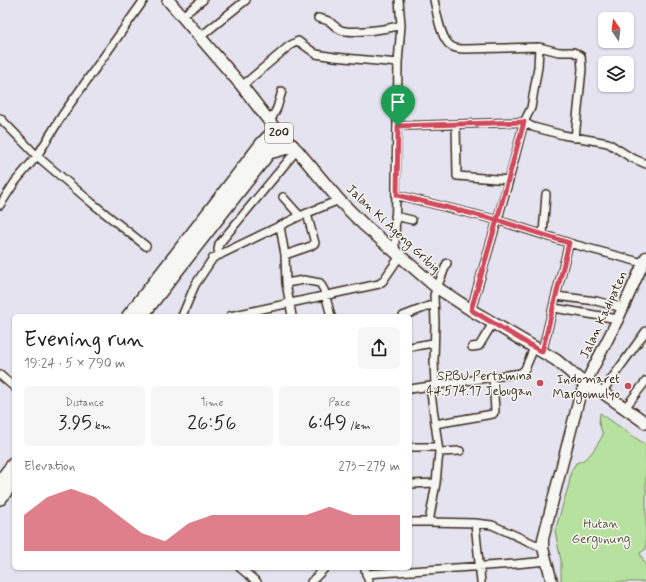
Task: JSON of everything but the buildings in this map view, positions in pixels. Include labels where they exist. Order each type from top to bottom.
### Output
[{"type":"highway","points":[[142,314],[266,148],[276,129]]},
{"type":"highway","points":[[266,148],[294,148]]},
{"type":"highway","points":[[131,314],[266,148]]},
{"type":"highway","points":[[0,482],[12,467]]},
{"type":"highway","points":[[0,498],[12,483]]},
{"type":"main road","name":"Jalan Ki Ageng Gribig","points":[[168,0],[242,86],[276,129],[339,200],[364,225],[436,287],[471,310],[556,360],[585,385],[602,392],[646,423]]},
{"type":"street","points":[[0,205],[15,182],[37,156],[63,114],[144,0]]},
{"type":"street","points":[[182,16],[203,0]]},
{"type":"street","points":[[200,37],[246,0]]},
{"type":"street","points":[[239,314],[379,284],[398,254],[395,216],[397,195],[398,64],[401,24],[400,0]]},
{"type":"street","points":[[434,0],[443,37],[451,46],[466,49],[539,47],[559,52],[577,53],[581,58],[582,74],[575,138]]},
{"type":"street","points":[[318,18],[330,22],[336,27],[345,31],[392,28],[401,24]]},
{"type":"street","points":[[242,86],[298,40],[316,54],[398,64]]},
{"type":"street","points":[[471,310],[509,180],[524,122],[531,108],[538,67],[539,47]]},
{"type":"street","points":[[276,129],[277,108],[282,90]]},
{"type":"street","points":[[0,118],[37,156],[92,203],[146,246]]},
{"type":"street","points":[[398,126],[524,122],[533,127],[575,138],[608,143],[630,157],[646,164]]},
{"type":"street","points":[[456,124],[457,176],[509,180]]},
{"type":"street","points":[[220,255],[218,250],[219,244],[294,148]]},
{"type":"street","points":[[543,234],[546,194]]},
{"type":"street","points":[[397,195],[497,220],[569,243],[644,260]]},
{"type":"street","points":[[283,197],[304,215],[315,243],[311,246],[285,255]]},
{"type":"street","points":[[183,314],[195,285],[213,258],[339,200]]},
{"type":"street","points":[[395,216],[412,220]]},
{"type":"street","points":[[280,226],[285,255],[286,283],[292,314]]},
{"type":"street","points":[[412,389],[514,374],[523,371],[538,350],[554,308],[569,243]]},
{"type":"street","name":"Jalan Kadipaten","points":[[543,548],[543,539],[549,513],[579,399],[618,319],[644,260]]},
{"type":"street","points":[[429,522],[436,483],[438,449],[434,424],[433,386],[435,323],[434,295],[447,263]]},
{"type":"street","points":[[286,283],[304,280],[320,283],[331,314]]},
{"type":"street","points":[[556,296],[596,301],[623,308]]},
{"type":"street","points":[[408,314],[434,304]]},
{"type":"street","points":[[554,308],[618,319]]},
{"type":"street","points":[[472,347],[479,346],[493,323]]},
{"type":"street","points":[[602,392],[646,332]]},
{"type":"street","points":[[412,347],[434,343]]},
{"type":"street","points":[[0,375],[12,385]]},
{"type":"street","points":[[434,424],[493,414],[495,411],[493,377]]},
{"type":"street","points":[[625,408],[646,381]]},
{"type":"street","points":[[412,447],[460,451]]},
{"type":"street","points":[[412,484],[436,483]]},
{"type":"street","points":[[412,522],[475,523],[492,525],[543,548],[552,582]]},
{"type":"street","points":[[475,523],[480,582]]},
{"type":"street","points":[[412,569],[515,564],[546,561]]},
{"type":"street","points":[[242,570],[257,582]]},
{"type":"street","points":[[313,581],[323,570]]},
{"type":"street","points":[[370,582],[365,571],[386,570]]},
{"type":"green space","name":"Hutan Gergunung","points":[[600,413],[646,445],[646,549],[640,553],[646,566],[646,582],[561,582],[561,561],[555,531],[569,484],[571,471],[576,463],[585,459],[592,452],[603,435],[599,423]]},
{"type":"place","name":"SPBU Pertamina 44.574.17 Jebugan","points":[[540,383]]},
{"type":"place","name":"Indomaret Margomulyo","points":[[628,386]]},
{"type":"route","points":[[398,126],[397,195],[497,220],[471,310],[542,352],[569,243],[497,220],[524,122],[398,126]]}]
